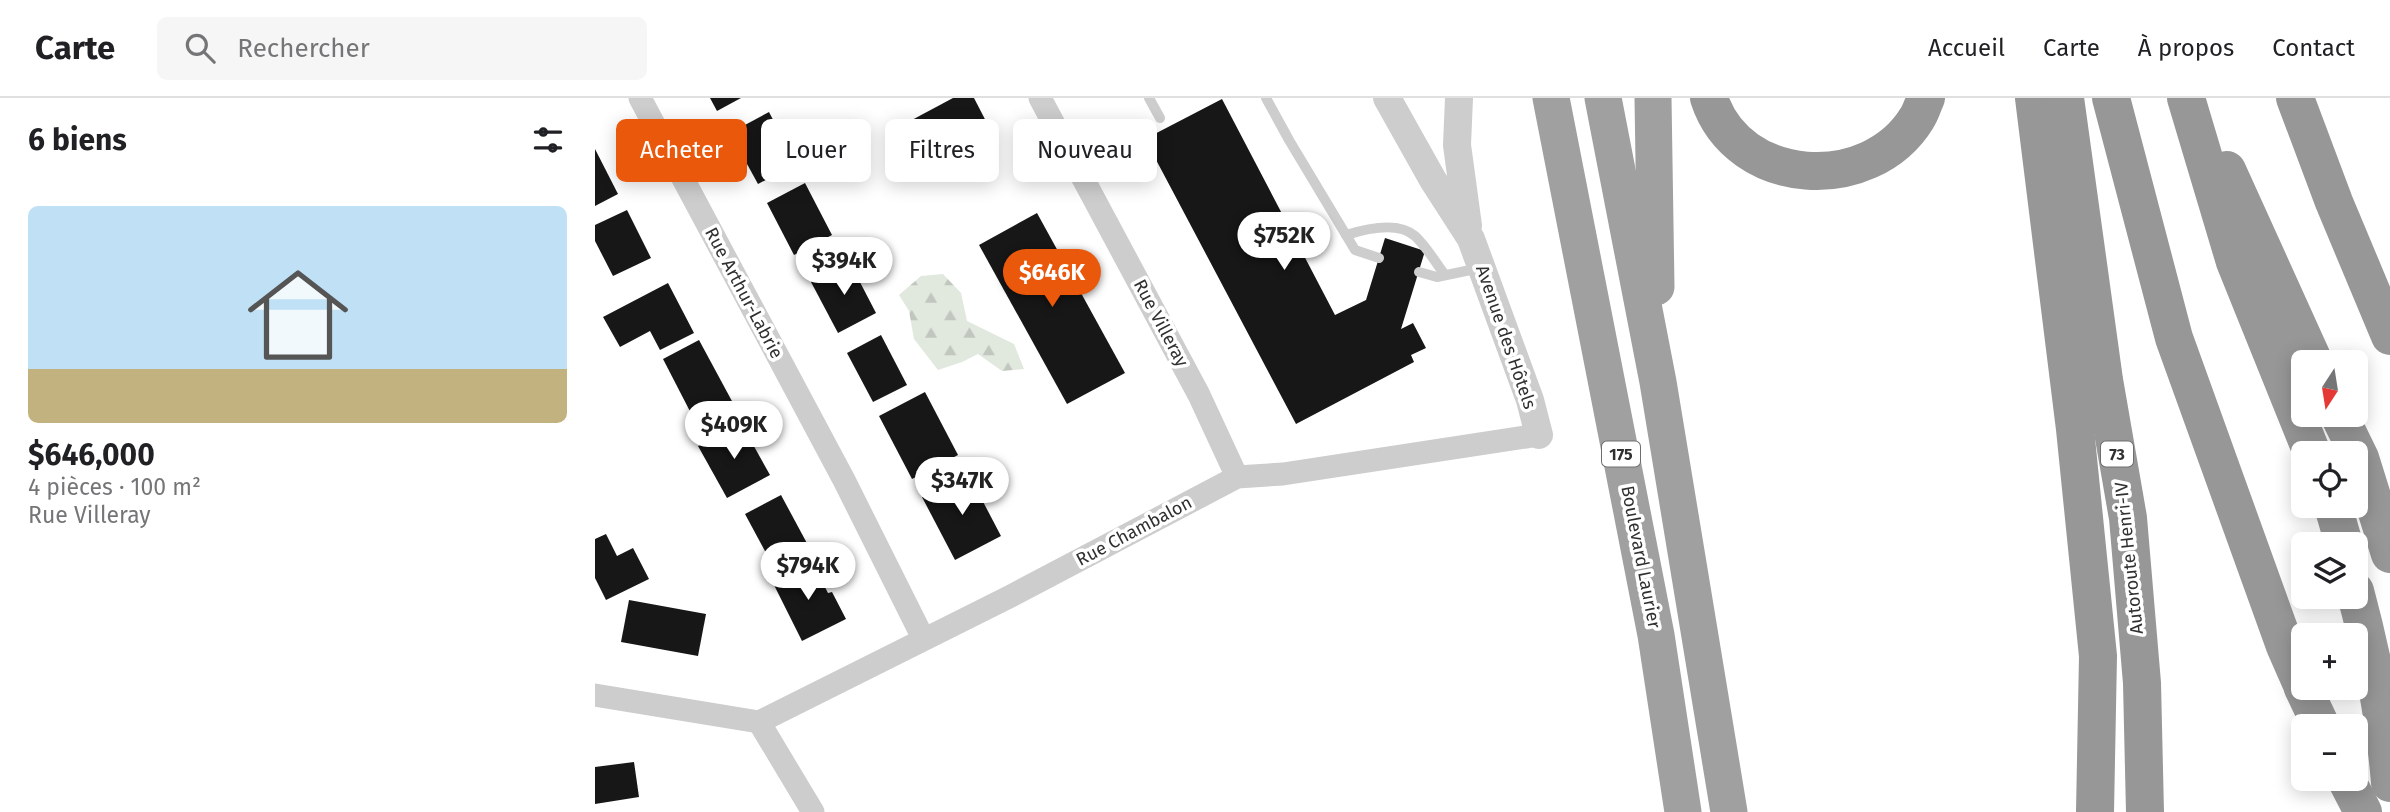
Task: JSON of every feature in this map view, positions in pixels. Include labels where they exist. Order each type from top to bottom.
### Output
[{"type":"highway","name":"Boulevard Laurier","points":[[1551,98],[1656,635],[1683,812]]},
{"type":"highway","points":[[1603,98],[1658,382],[1729,812]]},
{"type":"highway","points":[[1653,98],[1658,382]]},
{"type":"highway","points":[[1709,98],[1728,132],[1754,156],[1786,169],[1811,172],[1851,166],[1876,155],[1897,141],[1917,118],[1926,98]]},
{"type":"highway","points":[[2034,98],[2075,429],[2098,656],[2095,812]]},
{"type":"highway","name":"Autoroute Henri-IV","points":[[2065,98],[2104,380],[2128,518],[2141,683],[2145,812]]},
{"type":"highway","points":[[2111,98],[2174,338],[2291,660]]},
{"type":"highway","points":[[2188,98],[2240,195],[2309,350]]},
{"type":"highway","points":[[2188,98],[2235,262],[2307,441]]},
{"type":"highway","points":[[2295,98],[2334,202],[2390,336]]},
{"type":"highway","points":[[2345,427],[2360,458],[2386,543]]},
{"type":"highway","points":[[2360,609],[2370,646],[2387,741],[2390,783]]},
{"type":"highway","points":[[2352,791],[2363,812]]},
{"type":"street","name":"Rue Arthur-Labrie","points":[[640,98],[844,480],[923,638]]},
{"type":"street","name":"Rue Villeray","points":[[1040,98],[1199,394],[1237,477]]},
{"type":"street","name":"Avenue des Hôtels","points":[[1387,98],[1433,180],[1471,239],[1530,400],[1539,435]]},
{"type":"street","name":"Avenue des Hôtels","points":[[1459,98],[1457,145],[1471,239]]},
{"type":"street","name":"Rue Chambalon","points":[[759,722],[1011,596],[1237,477],[1283,474],[1539,435]]},
{"type":"street","points":[[595,695],[759,722],[813,812]]},
{"type":"lane","points":[[1149,98],[1160,118]]},
{"type":"lane","points":[[1266,98],[1355,250],[1379,258]]},
{"type":"lane","points":[[1346,235],[1369,228],[1392,228],[1414,234],[1445,275]]},
{"type":"lane","points":[[1419,272],[1437,277],[1483,268]]},
{"type":"green space","points":[[943,274],[961,293],[967,321],[1014,344],[1024,369],[1002,371],[978,354],[938,370],[914,339],[909,311],[899,295],[921,276]]},
{"type":"building","points":[[710,98],[741,98],[717,111]]},
{"type":"building","points":[[953,98],[974,98],[985,119],[914,119]]},
{"type":"building","points":[[1222,99],[1335,315],[1366,300],[1385,238],[1425,251],[1401,329],[1413,323],[1426,348],[1411,355],[1414,362],[1296,424],[1157,162],[1157,133]]},
{"type":"building","points":[[769,112],[773,119],[761,119],[762,182],[758,184],[747,164],[747,124]]},
{"type":"building","points":[[595,149],[618,194],[595,206]]},
{"type":"building","points":[[805,183],[832,235],[794,255],[767,203]]},
{"type":"building","points":[[627,210],[651,258],[613,276],[595,241],[595,225]]},
{"type":"building","points":[[1037,213],[1125,373],[1067,404],[979,245]]},
{"type":"building","points":[[849,261],[876,313],[838,333],[811,282]]},
{"type":"building","points":[[668,283],[694,333],[660,350],[650,331],[620,347],[603,317]]},
{"type":"building","points":[[881,335],[907,385],[873,402],[847,353]]},
{"type":"building","points":[[699,340],[733,403],[696,423],[663,359]]},
{"type":"building","points":[[925,392],[958,455],[912,479],[879,416]]},
{"type":"building","points":[[741,423],[770,475],[727,498],[698,446]]},
{"type":"building","points":[[968,473],[1001,536],[955,560],[922,497]]},
{"type":"building","points":[[781,495],[809,547],[773,566],[745,514]]},
{"type":"building","points":[[606,534],[617,556],[633,548],[649,579],[606,600],[595,578],[595,539]]},
{"type":"building","points":[[812,562],[828,593],[832,592],[846,619],[802,641],[772,581]]},
{"type":"building","points":[[629,600],[706,614],[698,656],[621,642]]},
{"type":"building","points":[[634,762],[639,797],[595,804],[595,767]]}]
